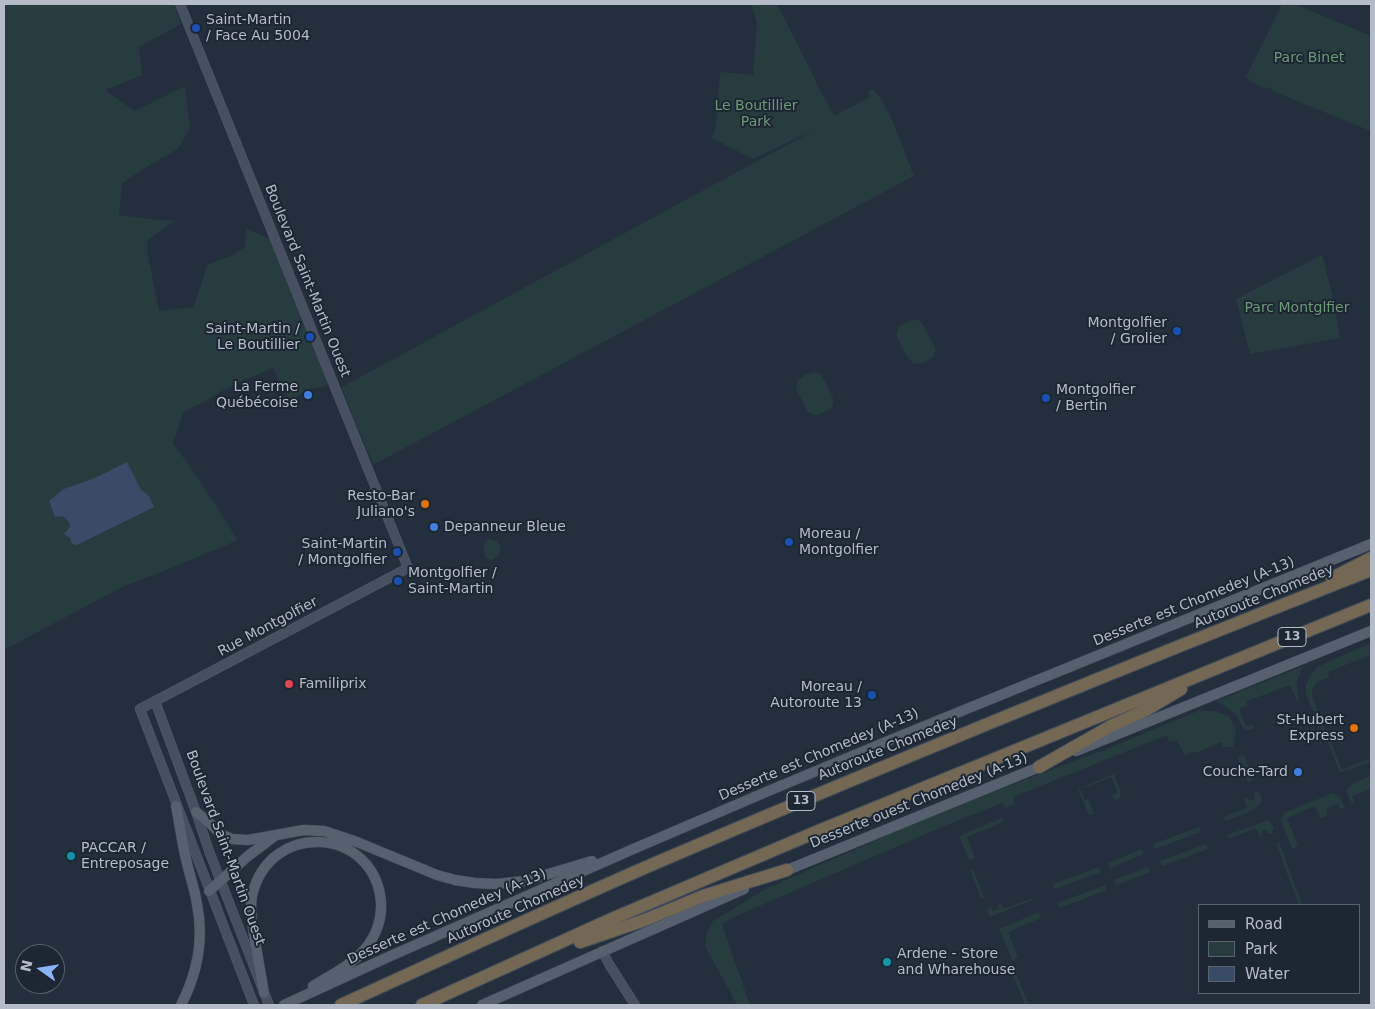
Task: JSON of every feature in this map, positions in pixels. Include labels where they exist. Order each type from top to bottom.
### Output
[{"type":"highway","points":[[1267,611],[1371,558]]},
{"type":"highway","name":"Autoroute Chomedey","points":[[340,1005],[655,864],[795,804],[1371,570]]},
{"type":"highway","name":"13","points":[[422,1005],[614,918],[816,832],[1371,605]]},
{"type":"highway","points":[[1039,767],[1111,726],[1146,710],[1213,669]]},
{"type":"highway","points":[[518,962],[645,920],[703,896],[787,870]]},
{"type":"main road","name":"Boulevard Saint-Martin Ouest","points":[[180,4],[408,568]]},
{"type":"main road","name":"Desserte est Chomedey (A-13)","points":[[283,1005],[631,850],[888,741],[1371,544]]},
{"type":"main road","name":"Rue Montgolfier","points":[[140,709],[408,568]]},
{"type":"main road","name":"Desserte ouest Chomedey (A-13)","points":[[482,1005],[787,870],[1371,631]]},
{"type":"main road","name":"Boulevard Saint-Martin Ouest","points":[[155,701],[220,881],[268,1005]]},
{"type":"main road","name":"Boulevard Saint-Martin Ouest","points":[[140,709],[253,1002]]},
{"type":"main road","points":[[176,806],[196,897],[200,927],[196,968],[181,1005]]},
{"type":"main road","points":[[196,812],[220,834],[232,839],[244,840],[310,830],[330,832],[445,878],[486,884],[532,879],[631,850]]},
{"type":"main road","points":[[210,891],[248,856],[277,834]]},
{"type":"main road","points":[[264,994],[251,910],[255,886],[262,871],[280,853],[306,843],[326,842],[350,851],[368,868],[378,886],[381,906],[376,932],[364,950],[352,962],[283,1005]]},
{"type":"main road","points":[[602,951],[636,1005]]},
{"type":"main road","points":[[494,1005],[529,984]]},
{"type":"green space","points":[[4,4],[174,4],[181,24],[139,47],[142,75],[105,90],[135,111],[185,86],[190,128],[178,149],[122,183],[119,215],[174,221],[147,241],[159,311],[194,307],[207,265],[231,256],[245,247],[246,229],[270,239],[329,384],[310,389],[290,401],[273,368],[237,383],[183,413],[173,443],[238,540],[122,587],[4,650]]},
{"type":"green space","name":"Le Boutillier Park","points":[[751,4],[777,4],[835,117],[870,97],[868,92],[872,89],[879,96],[891,117],[914,176],[374,464],[342,387],[818,128],[753,159],[712,138],[716,126],[720,72],[753,75],[757,22]]},
{"type":"green space","name":"Parc Binet","points":[[1282,4],[1295,4],[1371,36],[1371,131],[1272,91],[1272,89],[1259,86],[1246,77]]},
{"type":"green space","name":"Parc Montglfier","points":[[1322,255],[1332,294],[1340,338],[1250,354],[1236,299]]},
{"type":"green space","points":[[916,319],[922,323],[936,349],[933,357],[924,363],[918,364],[908,358],[897,336],[900,327]]},
{"type":"green space","points":[[815,372],[820,374],[831,393],[833,406],[827,411],[815,415],[808,412],[796,389],[796,385],[805,375]]},
{"type":"green space","points":[[489,539],[497,541],[501,547],[499,555],[492,560],[486,558],[483,550],[485,542]]},
{"type":"green space","points":[[1371,643],[1371,655],[1328,672],[1329,677],[1319,681],[1313,688],[1312,695],[1325,731],[1323,732],[1306,695],[1306,685],[1309,678],[1317,667]]},
{"type":"green space","points":[[1304,666],[1297,681],[1298,703],[1290,685],[1247,701],[1247,706],[1239,709],[1246,726],[1253,724],[1254,728],[1247,730],[1244,728],[1230,709],[1217,701]]},
{"type":"green space","points":[[1198,711],[1215,711],[1229,717],[1236,730],[1233,747],[1223,747],[1221,742],[1195,753],[1190,751],[1185,756],[1177,740],[1169,742],[1167,735],[1013,797],[1015,805],[1005,808],[1002,803],[944,826],[734,917],[722,924],[750,1005],[736,1003],[705,946],[707,931],[713,921],[766,889],[936,813],[1109,748]]},
{"type":"green space","points":[[1329,742],[1331,742],[1342,770],[1371,758],[1371,762],[1341,772]]},
{"type":"green space","points":[[1242,754],[1253,778],[1250,782],[1247,781],[1238,759]]},
{"type":"green space","points":[[1114,774],[1121,791],[1120,798],[1115,800],[1112,795],[1118,792],[1111,777],[1083,787]]},
{"type":"green space","points":[[1371,776],[1371,789],[1352,796],[1355,803],[1352,804],[1347,792],[1350,786]]},
{"type":"green space","points":[[1078,789],[1080,789],[1085,800],[1088,799],[1094,814],[1089,815]]},
{"type":"green space","points":[[1257,791],[1262,801],[1259,805],[1240,816],[1225,821],[1224,817],[1247,808],[1244,799],[1247,798],[1249,801],[1255,799],[1254,793]]},
{"type":"green space","points":[[1333,793],[1339,796],[1344,807],[1342,809],[1340,809],[1338,804],[1326,809],[1328,815],[1321,818],[1315,806],[1287,818],[1298,846],[1292,849],[1281,821],[1284,813]]},
{"type":"green space","points":[[1002,818],[1003,822],[967,837],[975,858],[969,860],[959,836]]},
{"type":"green space","points":[[1269,820],[1274,828],[1272,833],[1268,834],[1266,829],[1261,831],[1263,836],[1260,837],[1256,828],[1228,839],[1227,835]]},
{"type":"green space","points":[[1199,827],[1201,832],[1155,849],[1153,844]]},
{"type":"green space","points":[[1279,842],[1302,904],[1299,904],[1276,844]]},
{"type":"green space","points":[[1206,844],[1208,849],[1162,866],[1160,861]]},
{"type":"green space","points":[[1141,849],[1144,854],[1110,868],[1108,863]]},
{"type":"green space","points":[[1099,867],[1101,872],[1055,889],[1053,884]]},
{"type":"green space","points":[[1148,867],[1150,872],[1117,885],[1114,880]]},
{"type":"green space","points":[[973,869],[984,897],[981,898],[970,870]]},
{"type":"green space","points":[[1105,885],[1107,890],[1060,908],[1058,903]]},
{"type":"green space","points":[[1033,898],[1033,900],[992,916],[989,915],[987,909],[991,906],[993,911],[999,909],[998,904],[1001,903],[1003,909]]},
{"type":"green space","points":[[1039,912],[1041,918],[1008,932],[1018,958],[1012,960],[999,929]]},
{"type":"green space","points":[[1015,971],[1029,1005],[1025,1005],[1012,973]]},
{"type":"water","points":[[127,462],[141,490],[149,496],[154,507],[77,545],[72,544],[70,538],[64,534],[70,527],[69,522],[63,516],[55,517],[49,501],[64,489],[95,478]]},
{"type":"place","name":"Saint-Martin / Face Au 5004","points":[[196,28]]},
{"type":"place","name":"Montgolfier / Grolier","points":[[1177,331]]},
{"type":"place","name":"Saint-Martin / Le Boutillier","points":[[310,337]]},
{"type":"place","name":"La Ferme Québécoise","points":[[308,395]]},
{"type":"place","name":"Montgolfier / Bertin","points":[[1046,398]]},
{"type":"place","name":"Resto-Bar Juliano's","points":[[425,504]]},
{"type":"place","name":"Depanneur Bleue","points":[[434,527]]},
{"type":"place","name":"Moreau / Montgolfier","points":[[789,542]]},
{"type":"place","name":"Saint-Martin / Montgolfier","points":[[397,552]]},
{"type":"place","name":"Montgolfier / Saint-Martin","points":[[398,581]]},
{"type":"place","name":"Familiprix","points":[[289,684]]},
{"type":"place","name":"Moreau / Autoroute 13","points":[[872,695]]},
{"type":"place","name":"St-Hubert Express","points":[[1354,728]]},
{"type":"place","name":"Couche-Tard","points":[[1298,772]]},
{"type":"place","name":"PACCAR / Entreposage","points":[[71,856]]},
{"type":"place","name":"Ardene - Store and Wharehouse","points":[[887,962]]}]
